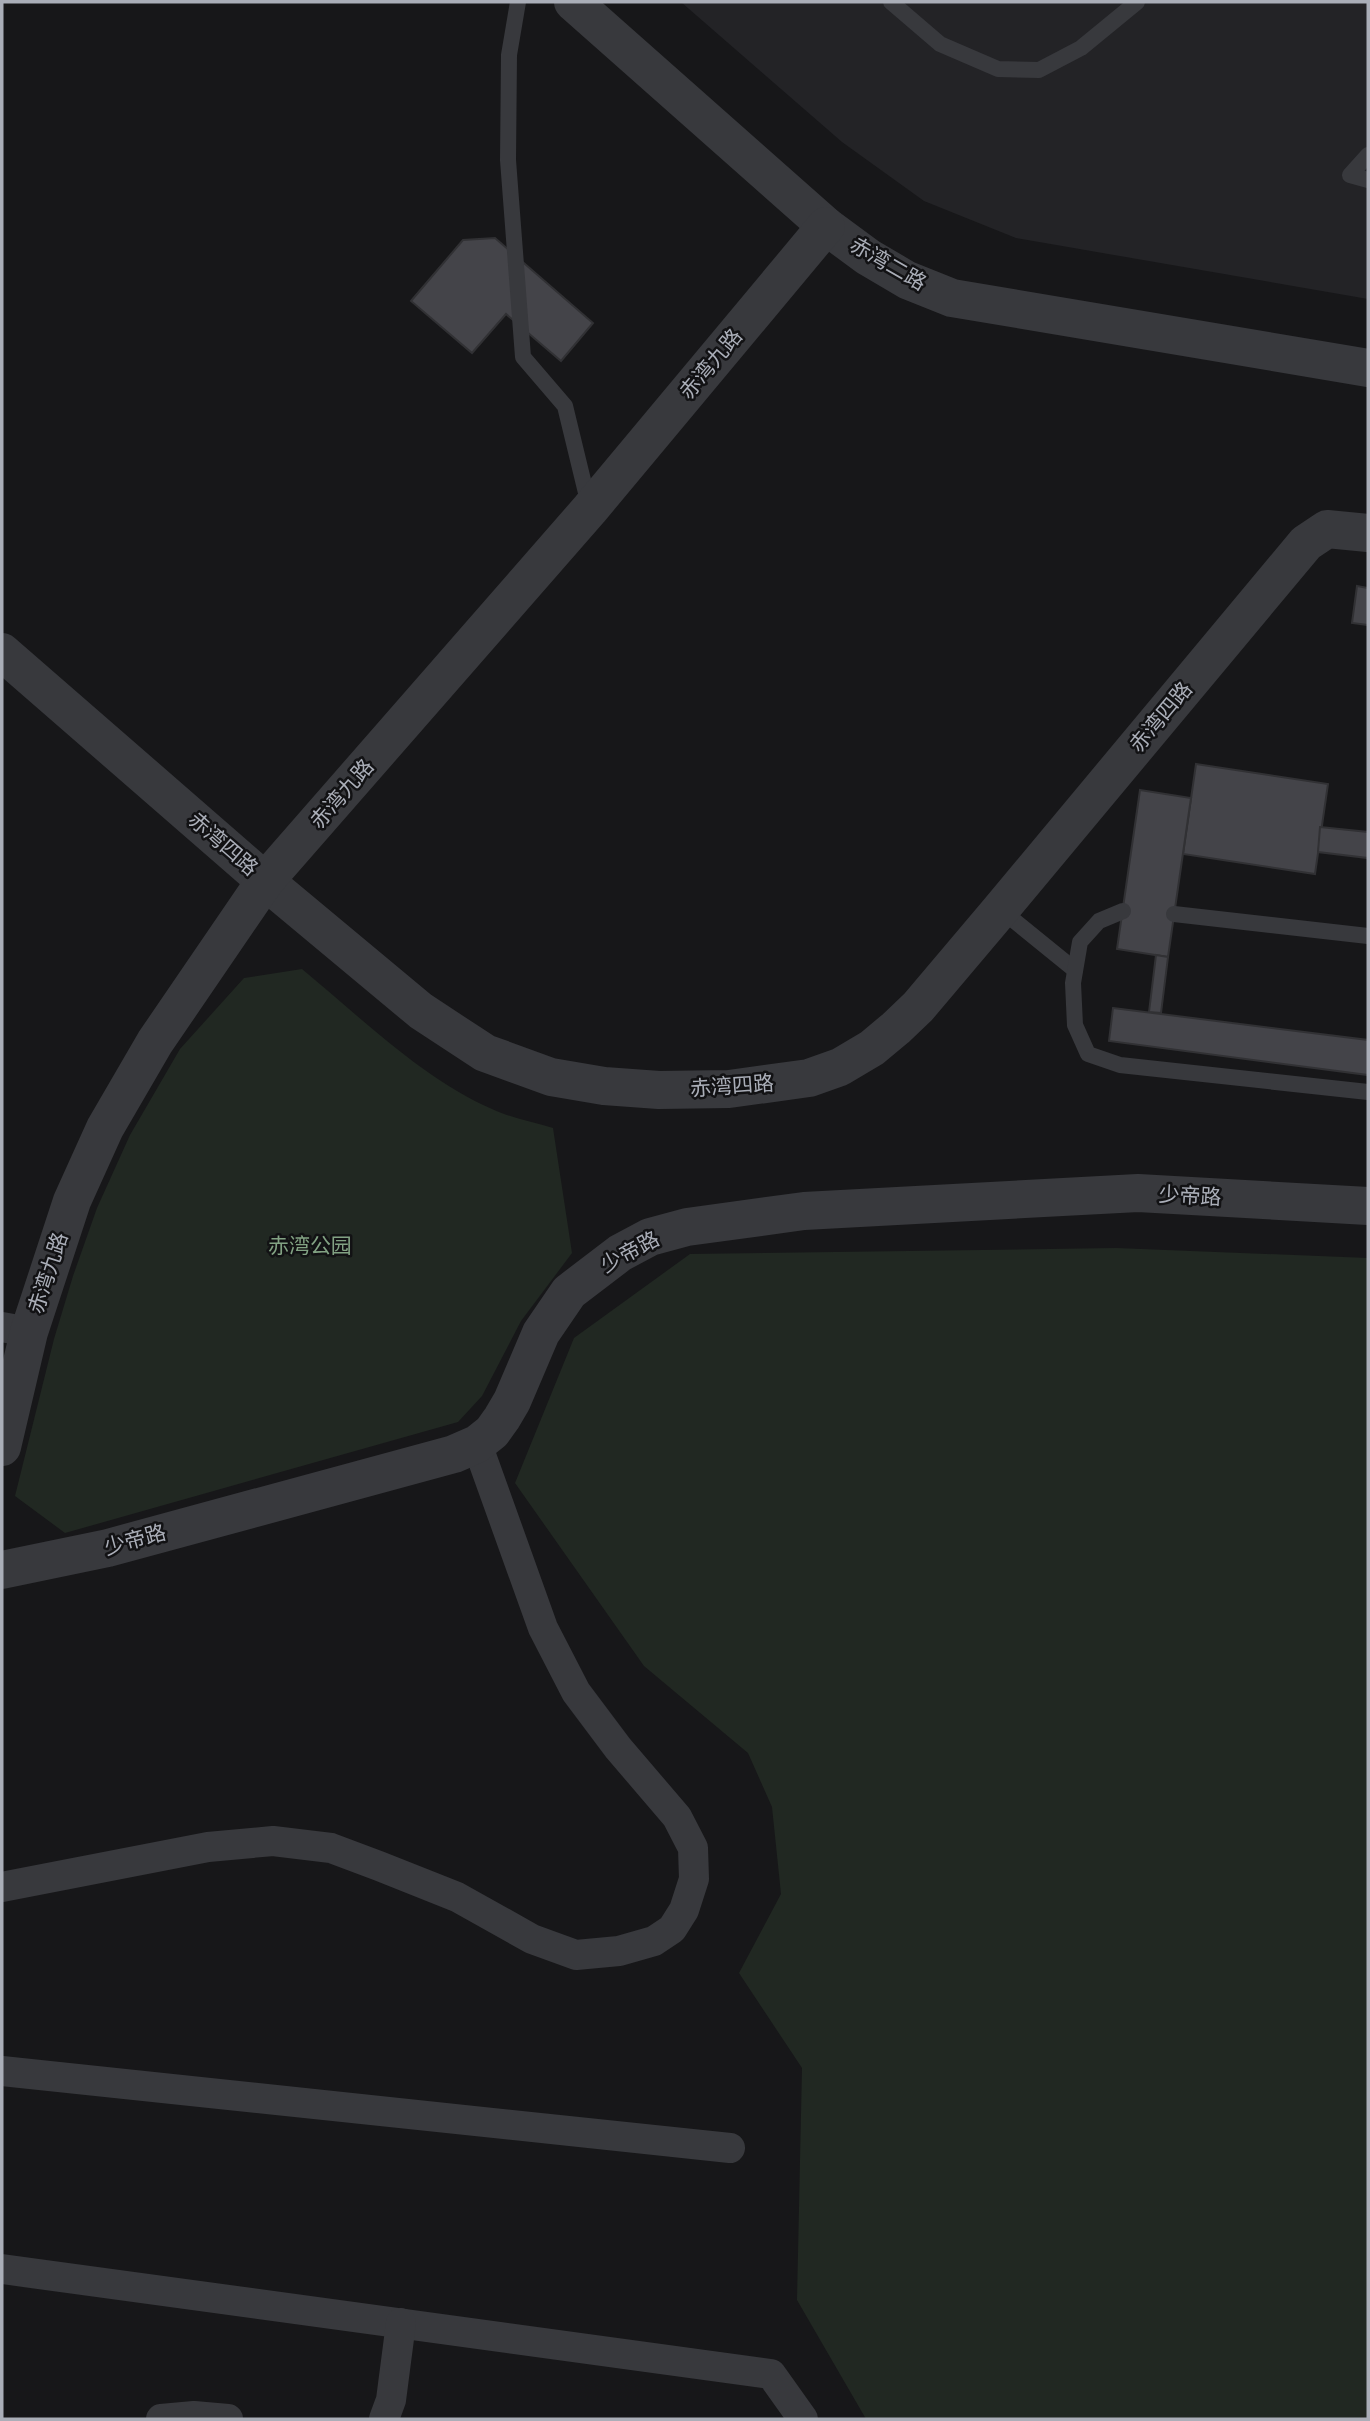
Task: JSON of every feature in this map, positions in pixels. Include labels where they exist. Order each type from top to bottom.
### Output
[{"type":"street","name":"赤湾二路","points":[[573,2],[826,226],[868,257],[907,280],[952,298],[1368,368]]},
{"type":"street","name":"赤湾九路","points":[[2,1447],[15,1330],[105,1128],[155,1042],[265,881],[590,509],[826,226]]},
{"type":"street","name":"赤湾四路","points":[[2,652],[265,881],[421,1011],[485,1053],[551,1077],[604,1086],[659,1090],[729,1089],[809,1078],[840,1067],[872,1048],[911,1014],[1306,543],[1327,529],[1368,533]]},
{"type":"street","name":"少帝路","points":[[2,1570],[108,1548],[454,1454],[477,1444],[492,1432],[502,1418],[541,1333],[569,1292],[620,1253],[650,1237],[687,1227],[804,1211],[1138,1193],[1368,1206]]},
{"type":"street","points":[[2,1887],[208,1847],[272,1841],[331,1848],[379,1866],[457,1897],[533,1939],[576,1955],[620,1951],[654,1941],[672,1929],[684,1910],[694,1879],[693,1848],[677,1817],[618,1748],[576,1692],[543,1628],[477,1444]]},
{"type":"street","points":[[2,2071],[730,2148]]},
{"type":"street","points":[[2,2269],[771,2374],[803,2419]]},
{"type":"street","points":[[384,2419],[391,2400],[401,2323]]},
{"type":"street","points":[[161,2419],[194,2416],[228,2419]]},
{"type":"lane","points":[[518,2],[509,55],[508,160],[523,357],[565,406],[590,509]]},
{"type":"lane","points":[[891,2],[940,44],[998,69],[1039,70],[1082,48],[1138,2]]},
{"type":"lane","points":[[1368,155],[1350,175],[1368,180]]},
{"type":"lane","points":[[1000,910],[1075,970]]},
{"type":"lane","points":[[1123,911],[1098,921],[1080,942],[1073,983],[1075,1025],[1088,1054],[1120,1065],[1368,1092]]},
{"type":"lane","points":[[1174,914],[1368,936]]},
{"type":"shaded area","points":[[681,2],[1368,2],[1368,299],[1016,238],[924,201],[842,142]]},
{"type":"green space","name":"赤湾公园","points":[[302,969],[393,1046],[442,1082],[499,1112],[553,1128],[572,1253],[521,1321],[482,1396],[458,1422],[65,1533],[15,1496],[54,1339],[97,1208],[130,1135],[180,1049],[244,978]]},
{"type":"green space","points":[[1116,1248],[1368,1258],[1368,2419],[866,2419],[797,2300],[802,2068],[739,1973],[781,1894],[772,1807],[748,1753],[644,1666],[515,1483],[574,1338],[690,1254]]},
{"type":"building","points":[[495,238],[593,323],[561,361],[506,314],[472,353],[411,301],[463,240]]},
{"type":"building","points":[[1357,586],[1368,588],[1368,625],[1352,623]]},
{"type":"building","points":[[1196,764],[1328,784],[1315,874],[1183,854]]},
{"type":"building","points":[[1140,790],[1191,798],[1168,957],[1117,949]]},
{"type":"building","points":[[1320,827],[1368,832],[1368,858],[1318,852]]},
{"type":"building","points":[[1156,955],[1168,957],[1161,1013],[1149,1012]]},
{"type":"building","points":[[1113,1008],[1368,1040],[1368,1075],[1109,1041]]}]
